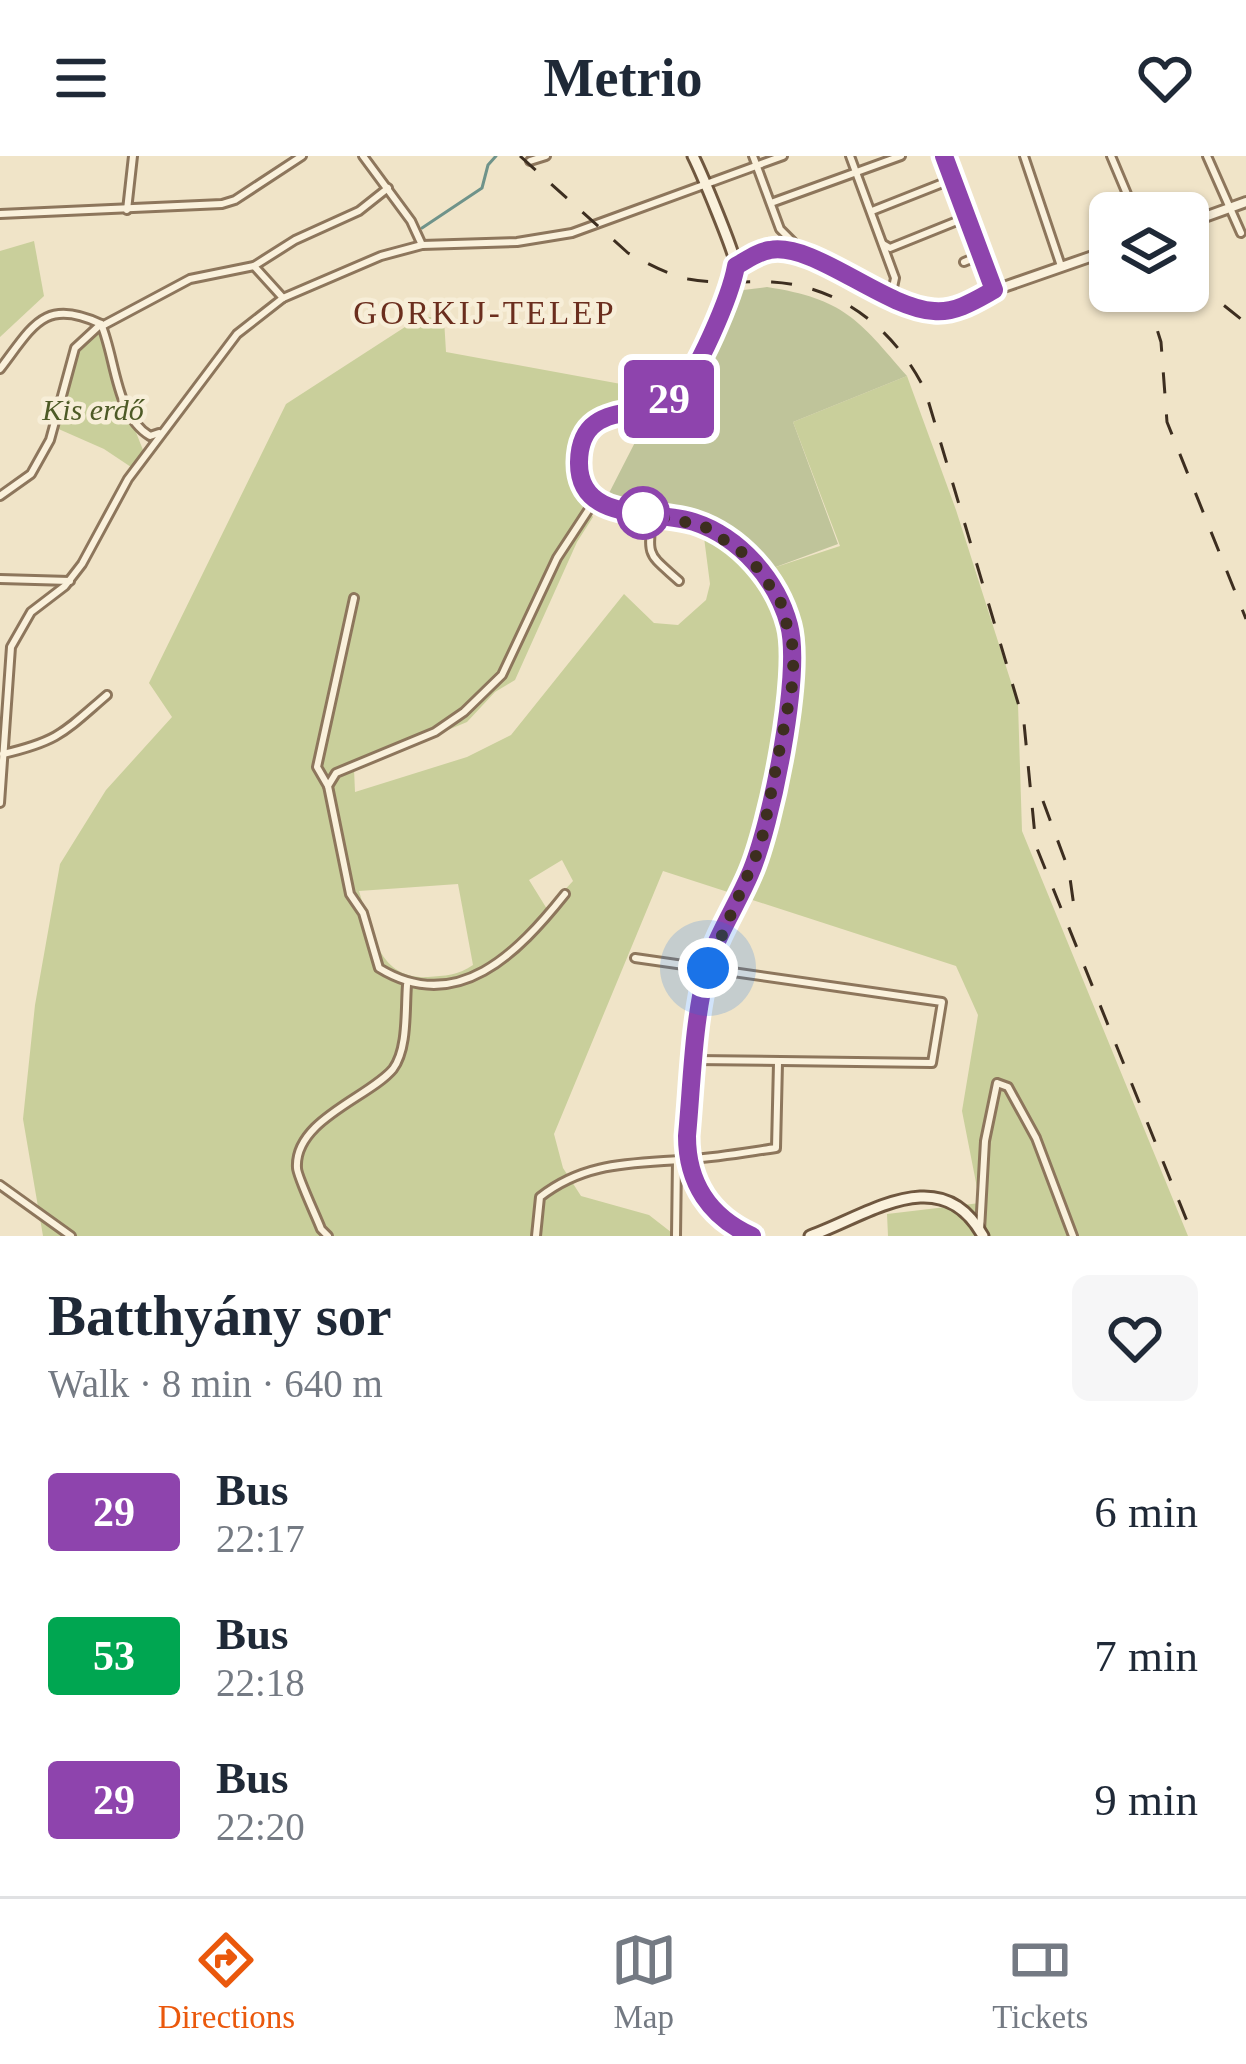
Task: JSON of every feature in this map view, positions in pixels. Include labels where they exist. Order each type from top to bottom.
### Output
[{"type":"main road","points":[[693,156],[736,266],[680,391],[660,404],[606,417],[589,431],[579,467],[595,500],[614,510],[704,526],[740,549],[775,591],[792,640],[792,686],[766,824],[751,872],[708,968],[683,1160],[709,1206],[752,1236]]},
{"type":"main road","points":[[810,1236],[897,1200],[930,1196],[960,1208],[981,1233]]},
{"type":"street","points":[[127,210],[133,156]]},
{"type":"street","points":[[0,214],[236,200],[302,156]]},
{"type":"street","points":[[363,156],[411,221],[422,245]]},
{"type":"street","points":[[530,161],[546,156]]},
{"type":"street","points":[[0,803],[11,646],[31,613],[70,580],[128,479],[237,334],[283,298],[335,273],[422,245],[548,239],[705,184],[755,160],[783,156]]},
{"type":"street","points":[[850,156],[895,278],[891,297]]},
{"type":"street","points":[[771,203],[901,156]]},
{"type":"street","points":[[944,156],[994,290]]},
{"type":"street","points":[[1024,156],[1060,266]]},
{"type":"street","points":[[1111,156],[1126,192]]},
{"type":"street","points":[[1207,156],[1240,233]]},
{"type":"street","points":[[755,160],[794,251]]},
{"type":"street","points":[[871,212],[952,179]]},
{"type":"street","points":[[0,496],[32,474],[50,440],[75,348],[101,325],[190,278],[254,266],[295,240],[359,211],[388,188]]},
{"type":"street","points":[[1209,215],[1246,202]]},
{"type":"street","points":[[884,244],[890,248],[968,218]]},
{"type":"street","points":[[736,266],[769,250],[794,251],[891,297],[934,311],[961,307],[994,290],[1089,257]]},
{"type":"street","points":[[964,262],[981,255]]},
{"type":"street","points":[[254,266],[283,298]]},
{"type":"street","points":[[0,369],[37,324],[53,314],[75,312],[101,325],[135,428],[149,436],[163,432]]},
{"type":"street","points":[[328,786],[336,773],[435,732],[502,675],[557,558],[595,500]]},
{"type":"street","points":[[653,514],[647,545],[651,558],[679,581]]},
{"type":"street","points":[[0,579],[70,580]]},
{"type":"street","points":[[354,598],[317,767],[328,786],[350,894],[363,913],[379,968],[407,985],[457,981],[507,958],[566,895]]},
{"type":"street","points":[[2,753],[39,748],[107,695]]},
{"type":"street","points":[[635,958],[942,1002],[932,1063],[694,1060]]},
{"type":"street","points":[[328,1236],[296,1170],[300,1155],[313,1129],[391,1071],[400,1055],[407,985]]},
{"type":"street","points":[[536,1236],[540,1197],[566,1179],[613,1163],[776,1148],[778,1063]]},
{"type":"street","points":[[981,1233],[985,1142],[997,1083],[1008,1087],[1036,1138],[1073,1236]]},
{"type":"street","points":[[676,1236],[683,1160]]},
{"type":"street","points":[[0,1185],[71,1236]]},
{"type":"green space","points":[[34,241],[44,296],[0,337],[0,251]]},
{"type":"green space","points":[[767,287],[814,298],[848,315],[907,376],[793,422],[838,544],[773,568],[701,514],[606,499],[650,413],[684,412],[735,291]]},
{"type":"green space","points":[[422,316],[444,319],[446,352],[621,384],[623,406],[596,418],[579,440],[577,480],[593,517],[577,542],[515,680],[495,692],[467,722],[354,769],[355,792],[467,757],[511,735],[624,594],[654,623],[678,625],[706,600],[710,584],[701,514],[773,568],[840,546],[793,422],[907,376],[1018,704],[1022,831],[1188,1236],[888,1236],[887,1214],[980,1203],[962,1111],[978,1015],[956,966],[663,871],[554,1134],[563,1168],[581,1196],[649,1215],[676,1236],[43,1236],[23,1119],[35,1005],[60,864],[106,790],[172,717],[149,683],[286,404]],"holes":[[[562,860],[573,881],[547,909],[529,880]],[[458,884],[473,965],[434,977],[398,970],[379,950],[359,891]]]},
{"type":"green space","name":"Kis erdő","points":[[102,326],[118,387],[143,450],[131,467],[54,427],[75,348]]},
{"type":"waterway","points":[[422,228],[482,188],[488,165],[496,156]]},
{"type":"railway","points":[[520,156],[628,253],[688,279],[772,282],[821,292],[863,315],[913,368],[925,390],[1024,723],[1036,846],[1193,1236]]},
{"type":"railway","points":[[1209,294],[1246,323]]},
{"type":"railway","points":[[1152,312],[1161,342],[1167,422],[1246,619]]},
{"type":"railway","points":[[1043,801],[1069,871],[1076,921]]},
{"type":"bus line","name":"29","points":[[752,1236],[715,1213],[703,1197],[688,1160],[687,1136],[706,973],[751,872],[766,824],[792,686],[790,630],[775,591],[740,549],[694,522],[603,505],[585,487],[580,453],[599,421],[660,404],[680,391],[736,266],[756,254],[794,251],[925,310],[961,307],[994,290],[944,156]]},
{"type":"district","name":"GORKIJ-TELEP","points":[[485,313]]},
{"type":"route","points":[[643,513],[704,526],[750,558],[780,600],[794,651],[792,686],[761,844],[708,968]]}]
